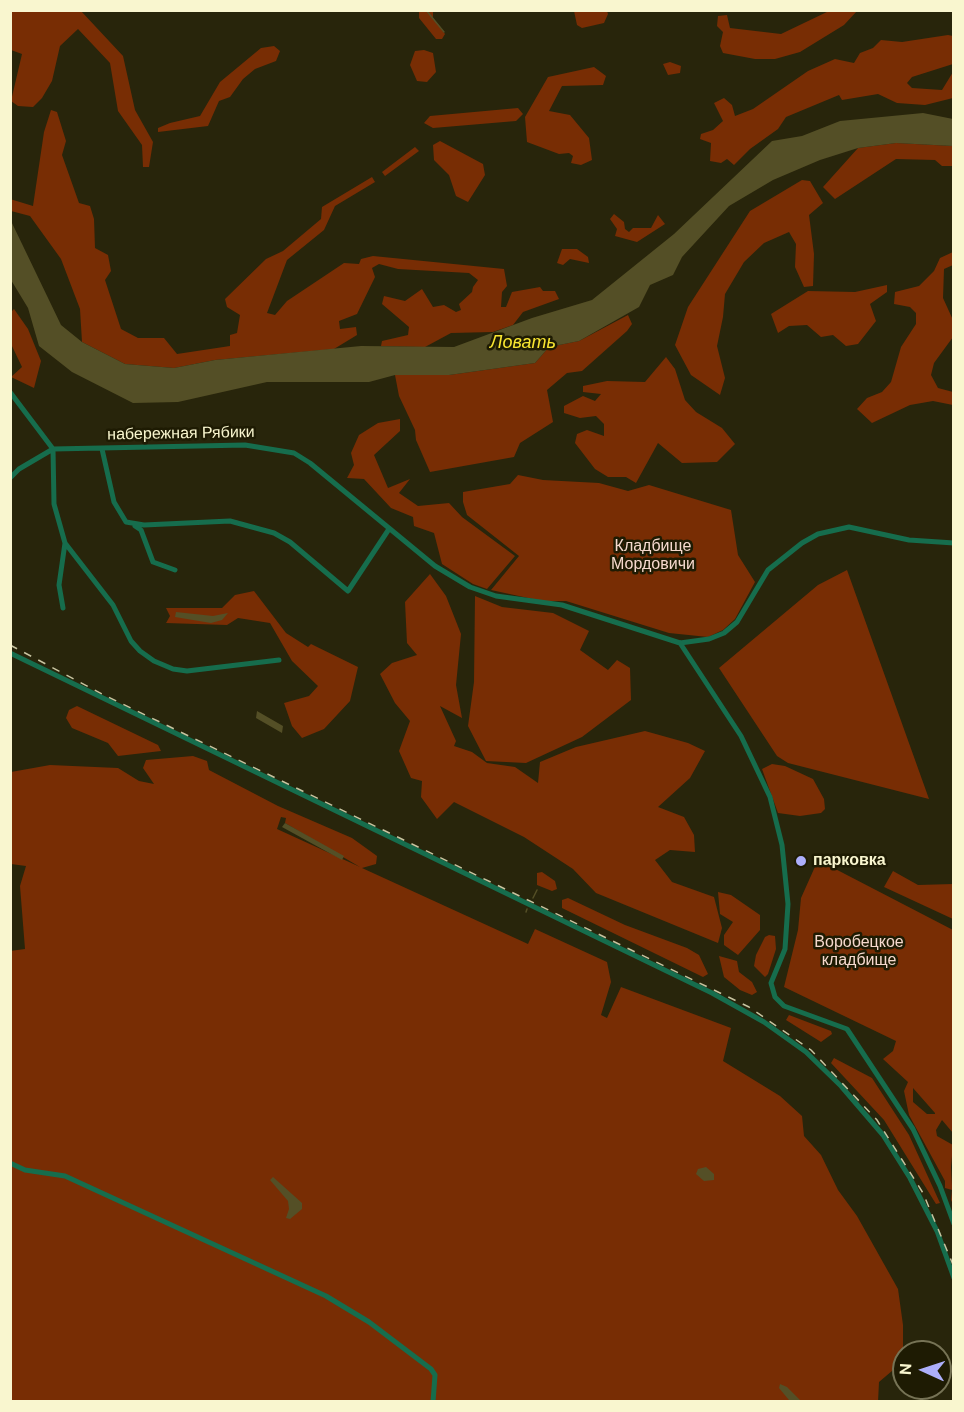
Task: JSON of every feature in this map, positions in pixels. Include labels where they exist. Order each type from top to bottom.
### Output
[{"type":"street","points":[[10,392],[53,449],[54,504],[65,543],[113,604],[131,642],[154,661],[173,669],[187,671],[279,660]]},
{"type":"street","name":"набережная Рябики","points":[[53,449],[245,445],[294,453],[310,463],[435,566],[470,587],[496,596],[562,605],[680,644]]},
{"type":"street","points":[[10,478],[19,469],[53,449]]},
{"type":"street","points":[[102,449],[114,502],[120,515],[141,530],[153,562],[176,570]]},
{"type":"street","points":[[133,525],[230,521],[274,533],[290,542],[348,591],[388,529]]},
{"type":"street","points":[[954,543],[909,540],[849,527],[818,534],[802,543],[768,570],[737,622],[724,633],[709,639],[680,644],[741,736],[770,797],[782,845],[788,904],[785,949],[771,983],[775,997],[784,1006],[847,1029],[913,1130],[940,1186],[954,1224]]},
{"type":"street","points":[[63,608],[58,585],[65,543]]},
{"type":"street","points":[[10,653],[702,988],[764,1022],[806,1052],[841,1086],[882,1135],[910,1178],[932,1220],[954,1278]]},
{"type":"street","points":[[10,1163],[25,1170],[65,1176],[326,1296],[393,1339],[431,1369],[435,1375],[434,1401]]},
{"type":"green space","points":[[11,10],[81,11],[123,56],[135,110],[153,142],[149,167],[143,167],[142,145],[118,111],[110,63],[78,29],[60,46],[52,81],[42,98],[33,107],[18,106],[11,101],[22,54],[11,50]]},
{"type":"green space","points":[[419,11],[433,11],[433,18],[445,34],[442,39],[436,39],[419,18]]},
{"type":"green space","points":[[574,11],[607,11],[608,14],[604,23],[582,28],[577,25]]},
{"type":"green space","points":[[829,11],[857,11],[844,25],[800,52],[775,59],[755,59],[723,53],[720,46],[723,32],[717,26],[718,16],[727,15],[730,28],[781,34]]},
{"type":"green space","points":[[953,36],[953,64],[912,77],[907,83],[912,88],[942,90],[953,72],[953,98],[925,105],[897,103],[878,94],[842,100],[839,95],[786,117],[778,129],[750,149],[734,165],[727,159],[721,163],[710,161],[711,143],[700,139],[701,134],[713,130],[723,121],[714,103],[724,98],[732,105],[735,116],[753,109],[808,71],[835,59],[854,63],[860,53],[873,48],[881,40],[902,42]]},
{"type":"green space","points":[[274,46],[280,51],[276,61],[255,69],[243,79],[230,97],[219,101],[208,126],[158,132],[158,128],[170,123],[200,116],[220,82],[261,48]]},
{"type":"green space","points":[[424,50],[433,53],[436,72],[427,82],[417,81],[410,65],[415,51]]},
{"type":"green space","points":[[670,62],[681,66],[680,73],[668,75],[663,64]]},
{"type":"green space","points":[[594,67],[606,76],[603,85],[562,86],[549,111],[570,115],[589,138],[592,160],[581,165],[571,163],[573,156],[569,153],[559,154],[527,142],[525,117],[548,77]]},
{"type":"green space","points":[[518,108],[523,114],[516,121],[433,128],[424,123],[430,116]]},
{"type":"green space","points":[[51,110],[57,112],[66,141],[62,155],[79,203],[90,206],[94,219],[95,248],[108,255],[111,271],[105,280],[121,329],[138,338],[164,338],[177,354],[230,346],[230,335],[237,333],[240,315],[227,307],[225,299],[266,259],[283,251],[321,219],[322,207],[372,177],[375,182],[335,206],[324,230],[287,260],[267,313],[275,315],[287,301],[344,263],[359,264],[361,259],[373,256],[504,269],[507,286],[502,292],[501,307],[506,307],[512,292],[540,287],[543,291],[555,291],[559,299],[523,312],[513,325],[493,332],[451,333],[425,347],[381,346],[382,341],[408,335],[409,327],[382,304],[384,296],[405,301],[422,289],[433,307],[444,305],[456,312],[461,310],[459,304],[472,292],[478,280],[469,273],[398,269],[379,264],[372,268],[375,277],[357,314],[339,321],[340,329],[356,327],[357,335],[334,349],[215,360],[174,368],[125,364],[82,342],[80,309],[61,259],[30,216],[11,211],[10,199],[33,206],[44,132]]},
{"type":"green space","points":[[440,141],[483,164],[485,175],[468,202],[456,196],[449,175],[434,160],[433,145]]},
{"type":"green space","points":[[896,143],[953,146],[953,166],[942,166],[935,160],[896,159],[835,199],[823,187],[858,148]]},
{"type":"green space","points":[[415,147],[419,151],[385,176],[382,172]]},
{"type":"green space","points":[[802,180],[810,181],[823,203],[809,215],[814,254],[813,286],[804,287],[795,267],[796,244],[789,232],[764,243],[744,262],[725,294],[717,346],[725,378],[720,395],[691,375],[675,345],[688,307],[750,211]]},
{"type":"green space","points":[[614,214],[624,222],[625,229],[629,232],[633,228],[651,228],[658,215],[665,224],[637,242],[615,236],[617,229],[610,219]]},
{"type":"green space","points":[[562,249],[577,249],[588,257],[589,263],[570,259],[563,265],[557,263]]},
{"type":"green space","points":[[953,252],[953,265],[944,269],[943,298],[953,320],[953,337],[934,363],[931,375],[938,388],[953,392],[953,405],[933,401],[910,405],[872,423],[857,409],[867,398],[882,392],[891,382],[901,347],[916,324],[916,313],[910,307],[894,304],[895,292],[919,286],[934,271],[940,258]]},
{"type":"green space","points":[[887,285],[887,292],[870,304],[876,321],[858,344],[846,346],[833,335],[821,337],[807,325],[789,326],[778,333],[771,314],[808,291],[855,292]]},
{"type":"green space","points":[[14,309],[28,329],[41,361],[34,388],[11,377],[22,367],[11,344],[11,312]]},
{"type":"green space","points":[[628,315],[632,324],[627,331],[582,371],[567,373],[547,390],[553,422],[520,443],[514,457],[430,472],[416,440],[415,430],[399,396],[395,375],[449,375],[535,363],[549,347],[579,341]]},
{"type":"green space","points":[[666,357],[675,369],[685,400],[696,412],[722,428],[735,444],[717,462],[682,463],[658,443],[636,483],[626,477],[608,477],[595,469],[575,443],[577,434],[587,430],[604,436],[604,424],[596,416],[580,418],[564,413],[564,406],[583,396],[595,401],[601,394],[583,392],[583,386],[607,381],[645,382]]},
{"type":"green space","points":[[400,419],[400,431],[374,455],[388,488],[410,479],[399,493],[418,506],[449,503],[462,517],[515,556],[487,589],[473,584],[442,564],[434,533],[414,526],[413,517],[391,508],[364,479],[347,478],[354,465],[351,453],[359,435],[378,423]]},
{"type":"green space","name":"Кладбище Мордовичи","points":[[518,475],[543,480],[599,483],[628,491],[649,485],[731,510],[738,555],[755,582],[735,619],[723,630],[708,637],[669,633],[566,601],[542,601],[491,590],[519,556],[467,515],[463,492],[510,484]]},
{"type":"green space","points":[[847,570],[929,799],[788,763],[777,756],[719,668],[818,585]]},
{"type":"green space","points":[[430,574],[446,596],[461,634],[456,685],[462,718],[440,706],[456,741],[454,746],[472,752],[487,763],[515,767],[538,783],[540,762],[576,747],[645,731],[688,743],[705,751],[690,778],[658,807],[684,817],[694,835],[695,852],[670,850],[655,860],[672,882],[714,897],[722,928],[718,943],[596,893],[573,869],[524,837],[454,802],[437,819],[421,797],[422,781],[411,778],[399,751],[410,721],[395,703],[380,674],[392,663],[417,655],[407,643],[405,602]]},
{"type":"green space","points":[[254,591],[286,633],[308,647],[311,644],[358,667],[350,701],[324,729],[302,738],[292,726],[284,703],[309,696],[318,686],[292,661],[270,623],[238,618],[227,625],[166,623],[170,616],[166,608],[222,608],[235,595]]},
{"type":"green space","points":[[475,596],[502,607],[553,613],[589,631],[580,650],[608,670],[617,660],[630,668],[631,700],[582,737],[526,763],[486,761],[468,726],[474,682]]},
{"type":"green space","points":[[77,706],[158,745],[161,751],[118,756],[108,743],[72,728],[66,718],[69,710]]},
{"type":"green space","points":[[193,756],[207,761],[209,770],[278,806],[352,838],[377,856],[376,864],[362,868],[528,944],[535,929],[607,962],[611,982],[601,1015],[607,1018],[621,987],[731,1028],[723,1061],[780,1096],[802,1116],[804,1136],[821,1155],[838,1190],[857,1216],[898,1289],[903,1340],[892,1340],[892,1371],[879,1382],[878,1402],[11,1401],[10,951],[25,949],[20,886],[26,866],[11,864],[11,772],[50,765],[118,768],[139,781],[154,784],[143,768],[146,760]],"holes":[[[281,817],[286,818],[285,823],[360,867],[277,829]]]},
{"type":"green space","points":[[772,764],[785,766],[813,779],[824,799],[825,809],[821,813],[800,816],[778,813],[762,769]]},
{"type":"green space","name":"Воробецкое кладбище","points":[[818,860],[953,930],[953,1133],[942,1120],[936,1130],[937,1136],[953,1145],[951,1167],[953,1204],[952,1190],[945,1188],[945,1181],[909,1115],[904,1091],[908,1082],[883,1059],[893,1051],[896,1041],[784,987],[798,930],[801,898]],"holes":[[[913,1088],[935,1113],[927,1114],[913,1102]]]},
{"type":"green space","points":[[893,871],[918,885],[953,884],[953,919],[884,887]]},
{"type":"green space","points":[[542,872],[555,881],[557,889],[552,891],[537,885],[537,873]]},
{"type":"green space","points":[[718,892],[731,895],[760,915],[760,930],[738,955],[724,945],[724,935],[733,922],[720,914]]},
{"type":"green space","points":[[568,898],[625,925],[687,948],[699,955],[708,974],[703,977],[562,908],[562,900]]},
{"type":"green space","points":[[775,936],[776,949],[765,977],[754,966],[756,955],[765,937]]},
{"type":"green space","points":[[719,956],[737,961],[739,972],[752,982],[757,992],[752,995],[740,990],[724,977]]},
{"type":"green space","points":[[789,1015],[831,1031],[832,1034],[821,1042],[786,1020]]},
{"type":"green space","points":[[834,1058],[872,1078],[909,1135],[940,1203],[936,1204],[884,1120],[831,1063]]},
{"type":"water","name":"Ловать","points":[[923,113],[953,119],[953,146],[896,143],[858,148],[820,160],[773,180],[729,206],[682,257],[673,275],[650,285],[639,307],[579,341],[549,347],[535,363],[449,375],[395,375],[369,382],[267,382],[178,402],[133,403],[72,372],[39,346],[28,308],[11,280],[11,221],[61,325],[82,342],[125,364],[174,368],[215,360],[361,346],[454,347],[532,318],[592,300],[674,234],[772,141],[802,136],[840,121]]},
{"type":"water","points":[[176,612],[213,616],[228,613],[222,620],[211,623],[175,617]]},
{"type":"water","points":[[257,711],[283,726],[282,733],[256,718]]},
{"type":"water","points":[[285,823],[344,856],[342,860],[282,827]]},
{"type":"water","points":[[706,1167],[714,1174],[714,1180],[704,1181],[696,1174],[698,1169]]},
{"type":"water","points":[[273,1177],[302,1203],[302,1209],[290,1219],[286,1218],[289,1209],[288,1201],[270,1180]]},
{"type":"water","points":[[780,1384],[787,1387],[801,1401],[789,1400],[779,1388]]},
{"type":"waterway","points":[[426,10],[444,32]]},
{"type":"waterway","points":[[533,898],[537,890]]},
{"type":"railway","points":[[10,645],[104,695],[749,1007],[811,1050],[877,1120],[923,1193],[954,1267]]},
{"type":"place","name":"парковка","points":[[801,861]]}]
